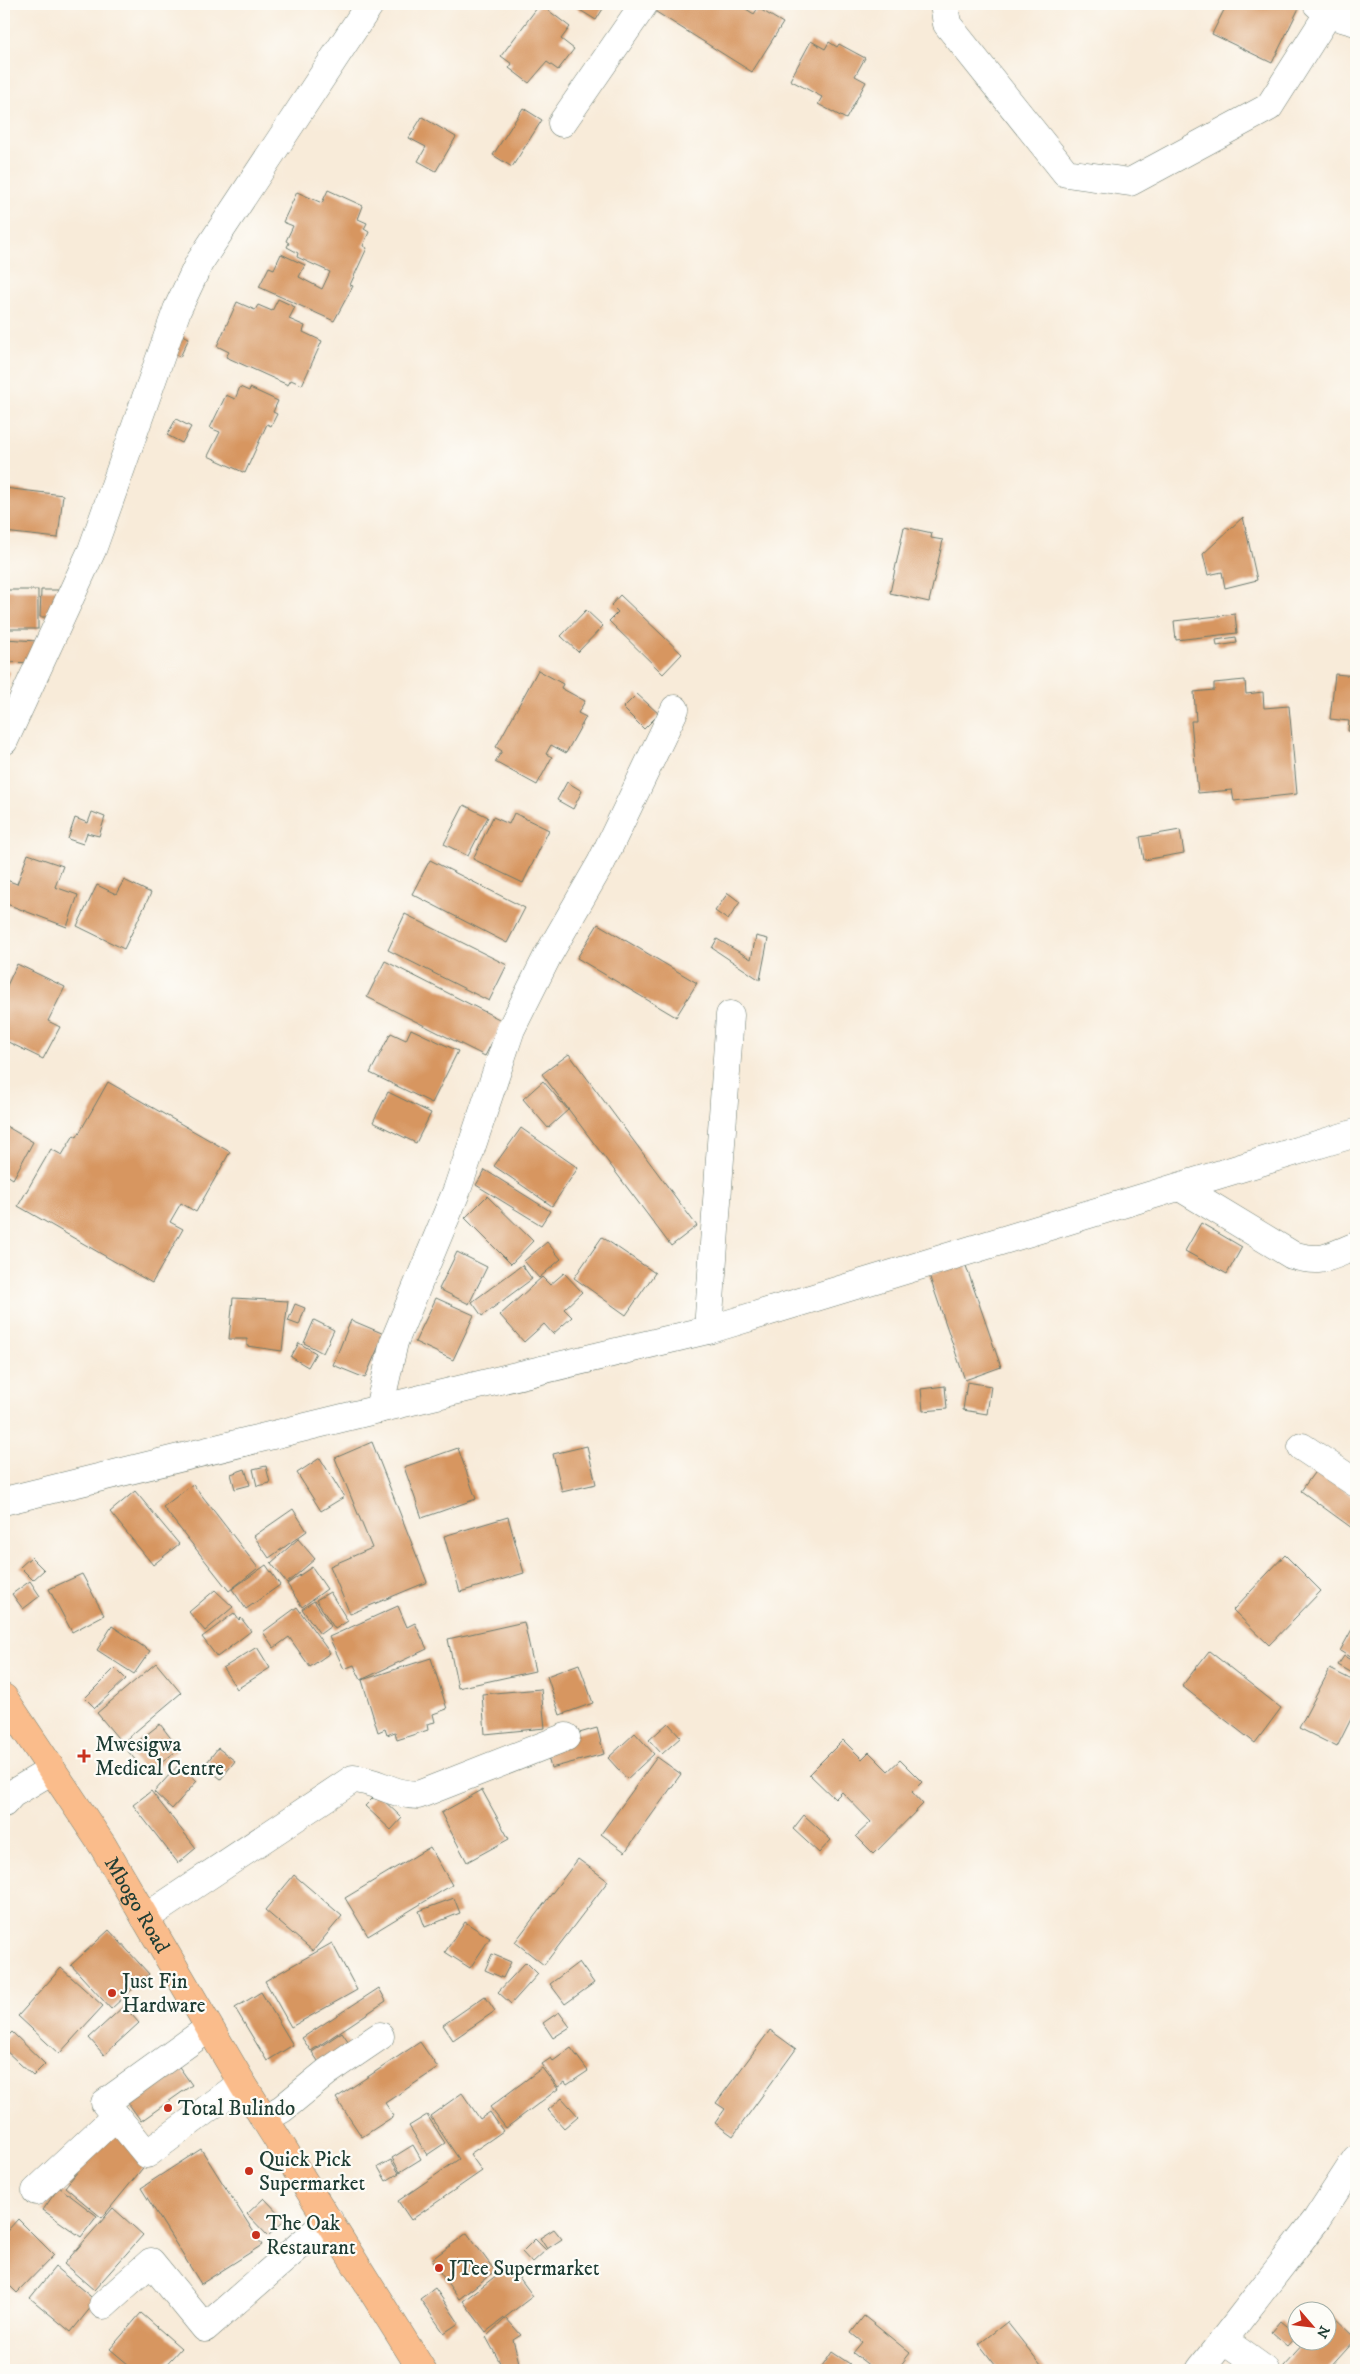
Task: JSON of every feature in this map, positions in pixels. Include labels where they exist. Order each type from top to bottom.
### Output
[{"type":"main road","name":"Mbogo Road","points":[[4,1698],[103,1846],[242,2083],[422,2370]]},
{"type":"street","points":[[4,741],[92,550],[177,310],[199,262],[370,4]]},
{"type":"street","points":[[562,123],[644,4]]},
{"type":"street","points":[[944,4],[947,24],[1066,173],[1130,182],[1269,106],[1322,9],[1356,22]]},
{"type":"street","points":[[379,1409],[394,1342],[457,1190],[512,1029],[547,957],[601,864],[675,709]]},
{"type":"street","points":[[708,1330],[730,1015]]},
{"type":"street","points":[[4,1502],[708,1330],[1356,1133]]},
{"type":"street","points":[[1180,1187],[1292,1255],[1312,1261],[1326,1260],[1356,1246]]},
{"type":"street","points":[[1302,1446],[1356,1483]]},
{"type":"street","points":[[145,1918],[352,1780],[361,1780],[406,1795],[418,1795],[566,1737]]},
{"type":"street","points":[[4,1803],[12,1794],[52,1770]]},
{"type":"street","points":[[210,2028],[105,2103],[147,2154],[242,2083]]},
{"type":"street","points":[[264,2119],[282,2109],[327,2072],[380,2036]]},
{"type":"street","points":[[36,2192],[116,2116]]},
{"type":"street","points":[[1200,2370],[1317,2219],[1356,2159]]},
{"type":"street","points":[[103,2305],[151,2262],[205,2328],[329,2220]]},
{"type":"street","points":[[1223,2340],[1266,2370]]},
{"type":"building","points":[[540,4],[570,27],[561,39],[574,49],[558,70],[547,62],[529,83],[509,68],[512,64],[501,56]]},
{"type":"building","points":[[570,4],[606,4],[596,20]]},
{"type":"building","points":[[657,4],[738,4],[754,14],[758,8],[783,23],[752,72],[653,10]]},
{"type":"building","points":[[1227,4],[1289,4],[1299,8],[1272,63],[1212,34]]},
{"type":"building","points":[[811,41],[825,49],[829,42],[837,47],[839,44],[865,58],[855,76],[866,82],[846,119],[818,104],[822,97],[790,80]]},
{"type":"building","points":[[523,108],[542,120],[512,167],[493,155]]},
{"type":"building","points":[[422,117],[456,137],[436,171],[418,161],[426,147],[409,138]]},
{"type":"building","points":[[328,190],[363,206],[358,219],[367,223],[364,229],[369,232],[363,246],[367,248],[350,285],[353,286],[334,321],[259,287],[269,267],[274,269],[281,254],[305,265],[299,277],[322,289],[330,272],[297,257],[298,253],[287,247],[289,243],[286,241],[293,226],[283,222],[297,192],[322,203]]},
{"type":"building","points":[[278,299],[295,307],[289,319],[305,326],[303,332],[322,341],[302,385],[291,380],[288,385],[226,357],[229,352],[217,346],[237,302],[255,310],[258,305],[272,311]]},
{"type":"building","points":[[176,332],[189,338],[180,357],[167,351]]},
{"type":"building","points":[[240,387],[249,391],[250,388],[278,401],[273,412],[277,414],[271,426],[267,424],[245,473],[208,456],[220,432],[210,428],[226,395],[235,399]]},
{"type":"building","points":[[176,419],[191,427],[182,443],[167,435]]},
{"type":"building","points":[[4,488],[63,495],[58,538],[4,532]]},
{"type":"building","points":[[1243,517],[1257,580],[1225,588],[1222,572],[1208,575],[1203,554]]},
{"type":"building","points":[[904,527],[932,533],[931,538],[943,540],[929,602],[890,593]]},
{"type":"building","points":[[4,590],[38,590],[38,629],[4,629]]},
{"type":"building","points":[[41,590],[58,590],[57,617],[40,617]]},
{"type":"building","points":[[620,595],[682,654],[663,674],[609,621],[618,612],[611,605]]},
{"type":"building","points":[[586,610],[603,626],[578,652],[561,636]]},
{"type":"building","points":[[1235,614],[1237,633],[1176,640],[1174,621]]},
{"type":"building","points":[[1236,637],[1237,643],[1217,646],[1216,640]]},
{"type":"building","points":[[4,639],[38,641],[36,663],[4,662]]},
{"type":"building","points":[[4,670],[10,672],[4,687]]},
{"type":"building","points":[[538,670],[563,684],[561,688],[585,701],[578,713],[586,717],[566,753],[551,745],[546,754],[552,757],[537,785],[495,762],[502,751],[496,747]]},
{"type":"building","points":[[1335,674],[1356,676],[1356,731],[1348,731],[1349,721],[1330,719]]},
{"type":"building","points":[[1245,680],[1246,694],[1263,692],[1264,708],[1289,706],[1297,794],[1234,801],[1232,790],[1198,793],[1191,721],[1196,721],[1194,692],[1214,690],[1214,683]]},
{"type":"building","points":[[637,694],[659,714],[644,729],[623,708]]},
{"type":"building","points":[[567,782],[582,791],[573,809],[557,800]]},
{"type":"building","points":[[464,805],[488,817],[468,856],[444,844]]},
{"type":"building","points":[[92,812],[105,817],[99,836],[87,833],[83,844],[68,839],[75,818],[88,823]]},
{"type":"building","points":[[514,813],[549,830],[523,883],[473,859],[493,817],[509,824]]},
{"type":"building","points":[[1180,830],[1184,853],[1144,860],[1140,837]]},
{"type":"building","points":[[28,854],[63,866],[55,887],[78,895],[67,927],[4,903],[4,879],[17,884]]},
{"type":"building","points":[[430,860],[525,908],[507,943],[412,894]]},
{"type":"building","points":[[124,880],[151,893],[124,949],[77,926],[97,885],[116,894]]},
{"type":"building","points":[[728,893],[740,902],[728,920],[715,911]]},
{"type":"building","points":[[405,914],[507,965],[489,1001],[388,950]]},
{"type":"building","points":[[598,924],[697,983],[676,1017],[577,958]]},
{"type":"building","points":[[756,936],[768,939],[760,980],[712,948],[717,939],[751,959]]},
{"type":"building","points":[[385,961],[503,1021],[485,1056],[367,997]]},
{"type":"building","points":[[17,964],[65,987],[48,1021],[60,1027],[43,1059],[4,1040],[4,992]]},
{"type":"building","points":[[411,1029],[458,1051],[432,1103],[370,1073],[391,1033],[406,1040]]},
{"type":"building","points":[[569,1054],[697,1226],[671,1246],[542,1074]]},
{"type":"building","points":[[543,1081],[568,1110],[548,1128],[523,1099]]},
{"type":"building","points":[[108,1082],[230,1152],[196,1212],[181,1203],[170,1222],[183,1229],[152,1283],[18,1206],[51,1149],[62,1155],[74,1135],[77,1137]]},
{"type":"building","points":[[388,1092],[431,1113],[416,1143],[373,1122]]},
{"type":"building","points":[[6,1126],[33,1142],[13,1179],[4,1173],[4,1130]]},
{"type":"building","points":[[521,1128],[578,1168],[552,1206],[494,1166]]},
{"type":"building","points":[[485,1170],[550,1211],[541,1225],[476,1185]]},
{"type":"building","points":[[487,1196],[533,1241],[511,1264],[465,1218]]},
{"type":"building","points":[[1201,1223],[1242,1247],[1227,1274],[1185,1251]]},
{"type":"building","points":[[602,1237],[655,1273],[626,1315],[574,1278]]},
{"type":"building","points":[[547,1242],[561,1259],[539,1278],[524,1261]]},
{"type":"building","points":[[457,1252],[487,1267],[469,1304],[439,1289]]},
{"type":"building","points":[[965,1263],[1001,1367],[965,1380],[929,1275]]},
{"type":"building","points":[[522,1265],[532,1279],[482,1316],[472,1302]]},
{"type":"building","points":[[564,1273],[582,1292],[564,1309],[572,1317],[553,1334],[544,1324],[524,1342],[500,1315],[542,1277],[550,1285]]},
{"type":"building","points":[[233,1298],[288,1301],[282,1351],[247,1346],[247,1339],[229,1339]]},
{"type":"building","points":[[436,1298],[474,1315],[453,1360],[415,1342]]},
{"type":"building","points":[[295,1304],[305,1308],[299,1325],[288,1321]]},
{"type":"building","points":[[314,1320],[334,1330],[323,1353],[304,1343]]},
{"type":"building","points":[[351,1320],[384,1334],[365,1378],[333,1365]]},
{"type":"building","points":[[299,1343],[316,1353],[308,1367],[291,1357]]},
{"type":"building","points":[[967,1382],[991,1386],[987,1414],[963,1410]]},
{"type":"building","points":[[945,1386],[947,1409],[923,1411],[921,1389]]},
{"type":"building","points":[[372,1442],[427,1582],[350,1614],[330,1566],[372,1548],[335,1458]]},
{"type":"building","points":[[587,1446],[596,1484],[562,1492],[553,1454]]},
{"type":"building","points":[[458,1448],[476,1499],[422,1518],[404,1467]]},
{"type":"building","points":[[320,1458],[344,1497],[321,1511],[297,1473]]},
{"type":"building","points":[[266,1466],[270,1483],[257,1486],[253,1469]]},
{"type":"building","points":[[245,1469],[250,1485],[235,1489],[231,1474]]},
{"type":"building","points":[[1316,1470],[1356,1499],[1356,1531],[1301,1491]]},
{"type":"building","points":[[193,1484],[258,1568],[229,1591],[163,1507]]},
{"type":"building","points":[[135,1491],[179,1544],[153,1565],[110,1512]]},
{"type":"building","points":[[293,1509],[307,1531],[269,1558],[254,1536]]},
{"type":"building","points":[[508,1517],[524,1573],[460,1592],[444,1536]]},
{"type":"building","points":[[298,1539],[315,1559],[287,1583],[271,1563]]},
{"type":"building","points":[[1285,1555],[1321,1591],[1269,1645],[1233,1610]]},
{"type":"building","points":[[31,1557],[44,1570],[33,1580],[20,1567]]},
{"type":"building","points":[[266,1565],[280,1585],[246,1609],[232,1589]]},
{"type":"building","points":[[312,1567],[327,1589],[302,1607],[287,1584]]},
{"type":"building","points":[[82,1574],[104,1615],[72,1632],[49,1589]]},
{"type":"building","points":[[30,1581],[40,1596],[23,1609],[12,1594]]},
{"type":"building","points":[[215,1590],[233,1607],[205,1631],[189,1612]]},
{"type":"building","points":[[330,1592],[348,1621],[335,1629],[316,1600]]},
{"type":"building","points":[[314,1601],[331,1626],[320,1634],[302,1609]]},
{"type":"building","points":[[398,1606],[407,1627],[415,1623],[427,1649],[361,1680],[354,1665],[344,1669],[329,1637]]},
{"type":"building","points":[[297,1607],[330,1653],[310,1667],[289,1637],[274,1648],[263,1632]]},
{"type":"building","points":[[234,1613],[239,1620],[241,1618],[251,1631],[217,1657],[202,1637]]},
{"type":"building","points":[[524,1622],[535,1671],[458,1688],[448,1639]]},
{"type":"building","points":[[1356,1622],[1356,1661],[1340,1651]]},
{"type":"building","points":[[112,1626],[150,1651],[134,1674],[97,1650]]},
{"type":"building","points":[[257,1647],[270,1668],[237,1689],[223,1668]]},
{"type":"building","points":[[1209,1651],[1281,1708],[1255,1743],[1182,1686]]},
{"type":"building","points":[[1344,1656],[1356,1663],[1356,1675],[1338,1665]]},
{"type":"building","points":[[431,1658],[447,1709],[433,1714],[435,1722],[427,1724],[428,1730],[397,1740],[395,1732],[387,1735],[385,1729],[378,1732],[362,1680]]},
{"type":"building","points":[[156,1663],[181,1693],[122,1743],[97,1713]]},
{"type":"building","points":[[579,1664],[593,1703],[560,1715],[547,1676]]},
{"type":"building","points":[[115,1668],[126,1679],[95,1708],[85,1698]]},
{"type":"building","points":[[1330,1669],[1356,1682],[1356,1709],[1337,1747],[1299,1728]]},
{"type":"building","points":[[541,1689],[545,1728],[485,1734],[482,1694]]},
{"type":"building","points":[[668,1723],[681,1737],[662,1754],[649,1740]]},
{"type":"building","points":[[160,1724],[179,1749],[147,1774],[127,1750]]},
{"type":"building","points":[[597,1728],[604,1754],[551,1768],[544,1743]]},
{"type":"building","points":[[635,1733],[654,1754],[627,1779],[608,1758]]},
{"type":"building","points":[[843,1740],[862,1759],[869,1752],[888,1771],[900,1760],[922,1782],[912,1792],[923,1804],[874,1854],[856,1836],[871,1822],[842,1792],[835,1799],[809,1774]]},
{"type":"building","points":[[218,1748],[235,1761],[221,1779],[204,1766]]},
{"type":"building","points":[[657,1757],[681,1774],[625,1852],[601,1834]]},
{"type":"building","points":[[179,1764],[197,1781],[172,1809],[154,1792]]},
{"type":"building","points":[[482,1790],[509,1839],[467,1862],[441,1813]]},
{"type":"building","points":[[151,1791],[196,1848],[178,1863],[133,1805]]},
{"type":"building","points":[[377,1794],[402,1818],[391,1830],[365,1806]]},
{"type":"building","points":[[804,1815],[831,1840],[819,1853],[793,1829]]},
{"type":"building","points":[[430,1847],[452,1885],[368,1936],[345,1898]]},
{"type":"building","points":[[578,1859],[608,1881],[544,1965],[515,1942]]},
{"type":"building","points":[[294,1875],[342,1916],[313,1951],[265,1910]]},
{"type":"building","points":[[454,1898],[460,1913],[425,1927],[419,1911]]},
{"type":"building","points":[[465,1922],[490,1938],[470,1968],[445,1952]]},
{"type":"building","points":[[109,1930],[149,1974],[111,2009],[71,1965]]},
{"type":"building","points":[[332,1943],[357,1990],[291,2027],[265,1981]]},
{"type":"building","points":[[492,1954],[511,1962],[503,1978],[485,1970]]},
{"type":"building","points":[[526,1962],[538,1974],[511,2004],[498,1992]]},
{"type":"building","points":[[579,1962],[594,1983],[565,2004],[550,1984]]},
{"type":"building","points":[[61,1968],[103,2006],[59,2054],[18,2016]]},
{"type":"building","points":[[1356,1976],[1356,1993],[1350,1990]]},
{"type":"building","points":[[379,1988],[386,2001],[311,2051],[302,2038]]},
{"type":"building","points":[[261,1992],[293,2045],[267,2061],[235,2008]]},
{"type":"building","points":[[485,1996],[495,2011],[453,2040],[443,2025]]},
{"type":"building","points":[[124,2006],[139,2023],[104,2055],[89,2038]]},
{"type":"building","points":[[559,2012],[570,2027],[553,2038],[543,2023]]},
{"type":"building","points":[[770,2030],[796,2049],[733,2136],[715,2123],[725,2109],[716,2103]]},
{"type":"building","points":[[12,2032],[45,2064],[33,2076],[4,2049],[4,2040]]},
{"type":"building","points":[[342,2032],[352,2047],[322,2067],[312,2052]]},
{"type":"building","points":[[420,2042],[438,2068],[385,2103],[394,2116],[362,2137],[336,2098]]},
{"type":"building","points":[[571,2048],[588,2071],[567,2085],[565,2082],[558,2087],[542,2064],[551,2058],[553,2061]]},
{"type":"building","points":[[175,2061],[192,2085],[141,2121],[124,2097]]},
{"type":"building","points":[[542,2068],[558,2089],[506,2128],[490,2107]]},
{"type":"building","points":[[462,2093],[480,2119],[490,2112],[503,2131],[470,2154],[482,2171],[411,2220],[398,2201],[459,2159],[430,2116]]},
{"type":"building","points":[[562,2098],[578,2116],[564,2128],[548,2110]]},
{"type":"building","points":[[427,2115],[445,2143],[427,2155],[409,2126]]},
{"type":"building","points":[[114,2127],[151,2158],[102,2218],[65,2187]]},
{"type":"building","points":[[413,2145],[421,2159],[400,2172],[392,2158]]},
{"type":"building","points":[[201,2149],[262,2245],[201,2284],[141,2188]]},
{"type":"building","points":[[391,2160],[399,2173],[386,2181],[378,2167]]},
{"type":"building","points":[[59,2187],[97,2216],[81,2237],[43,2210]]},
{"type":"building","points":[[264,2198],[285,2220],[268,2236],[247,2214]]},
{"type":"building","points":[[113,2208],[143,2235],[94,2290],[64,2264]]},
{"type":"building","points":[[18,2219],[54,2255],[17,2293],[4,2280],[4,2227],[7,2231]]},
{"type":"building","points":[[554,2229],[562,2239],[547,2249],[540,2238]]},
{"type":"building","points":[[467,2233],[495,2271],[459,2299],[431,2260]]},
{"type":"building","points":[[535,2239],[546,2250],[532,2263],[522,2252]]},
{"type":"building","points":[[510,2265],[533,2296],[486,2332],[463,2301]]},
{"type":"building","points":[[55,2267],[96,2301],[71,2332],[30,2298]]},
{"type":"building","points":[[435,2288],[459,2323],[444,2333],[420,2299]]},
{"type":"building","points":[[141,2313],[181,2348],[161,2370],[135,2370],[110,2349]]},
{"type":"building","points":[[864,2316],[910,2353],[897,2370],[875,2370],[853,2353],[862,2342],[851,2333]]},
{"type":"building","points":[[506,2318],[521,2335],[513,2340],[521,2370],[504,2370],[486,2337]]},
{"type":"building","points":[[1338,2320],[1356,2337],[1328,2370],[1288,2370],[1283,2366],[1296,2352],[1338,2352]]},
{"type":"building","points":[[1280,2321],[1288,2328],[1288,2345],[1287,2346],[1271,2332]]},
{"type":"building","points":[[1007,2322],[1045,2370],[999,2370],[979,2344]]},
{"type":"building","points":[[832,2352],[850,2364],[846,2370],[820,2370]]},
{"type":"place","name":"Mwesigwa Medical Centre","points":[[84,1756]]},
{"type":"place","name":"Just Fin Hardware","points":[[112,1993]]},
{"type":"place","name":"Total Bulindo","points":[[168,2108]]},
{"type":"place","name":"Quick Pick Supermarket","points":[[249,2171]]},
{"type":"place","name":"The Oak Restaurant","points":[[256,2235]]},
{"type":"place","name":"JTee Supermarket","points":[[439,2268]]}]
